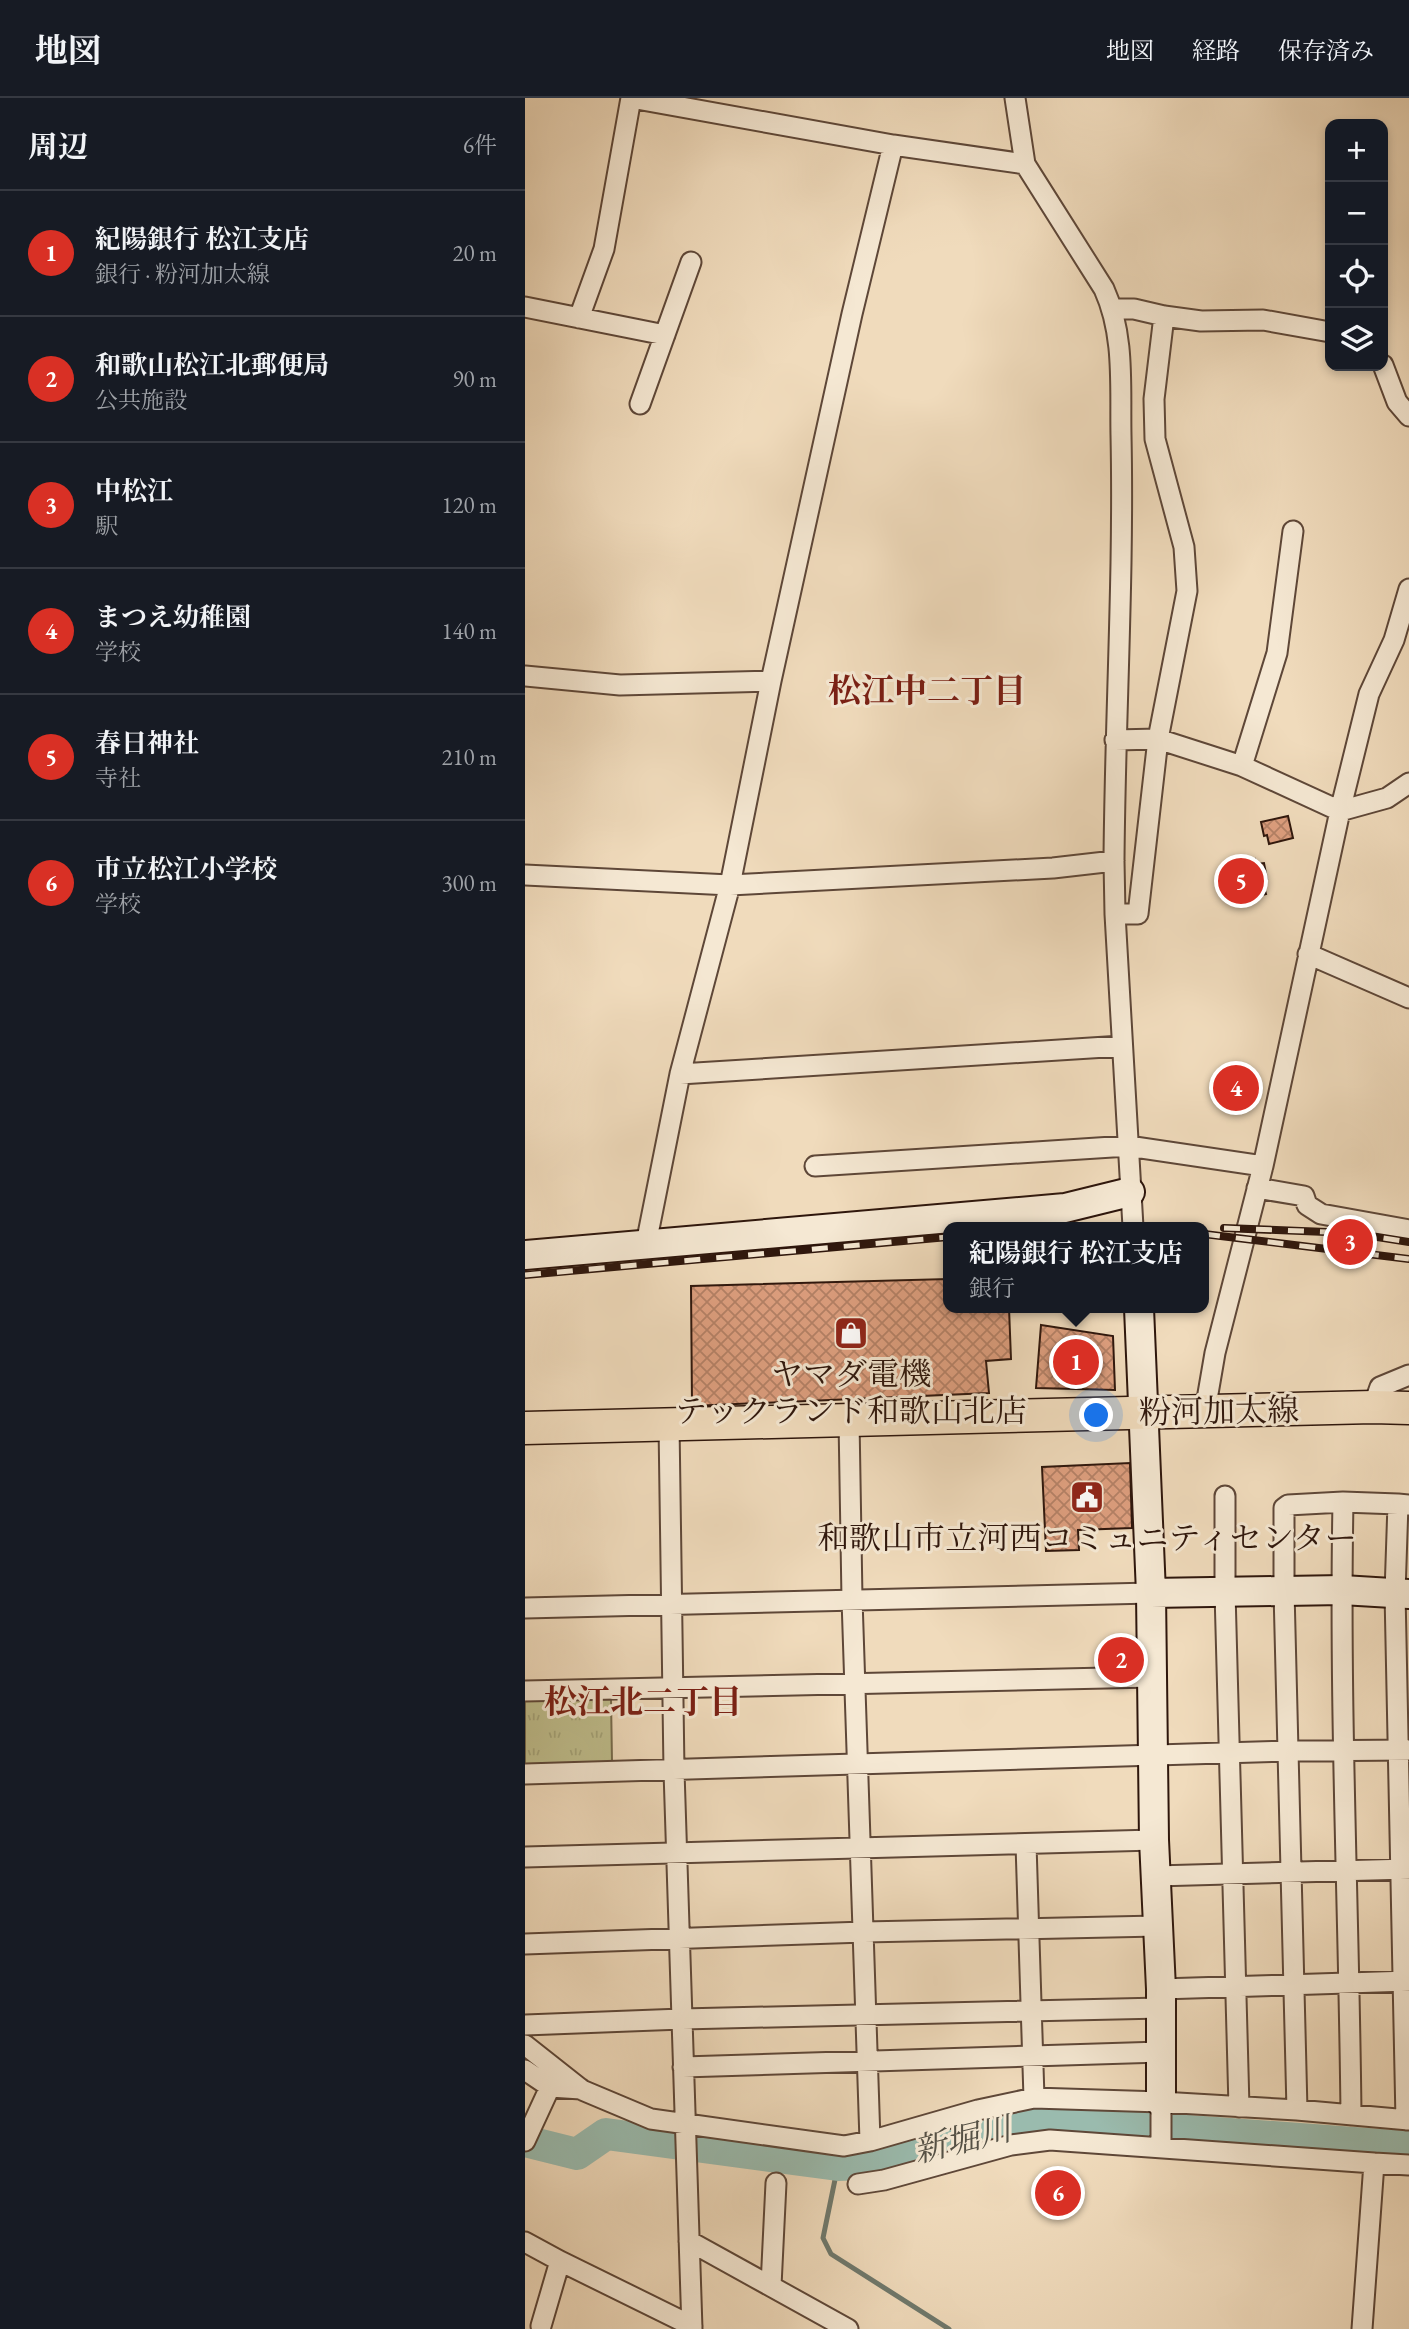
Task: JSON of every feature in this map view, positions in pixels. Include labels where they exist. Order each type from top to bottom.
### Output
[{"type":"main road","name":"粉河加太線","points":[[525,1428],[1409,1408]]},
{"type":"street","points":[[579,318],[604,249],[631,98],[893,145],[1025,164]]},
{"type":"street","points":[[1015,98],[1025,164],[1104,289],[1113,309],[1119,342],[1122,488],[1114,861],[1133,1222]]},
{"type":"street","points":[[646,1244],[680,1074],[730,885],[771,681],[852,314],[893,145]]},
{"type":"street","points":[[639,404],[691,262]]},
{"type":"street","points":[[525,307],[665,335]]},
{"type":"street","points":[[1113,309],[1134,309],[1201,321],[1263,320],[1325,331]]},
{"type":"street","points":[[1115,915],[1138,914],[1159,739],[1187,591],[1184,547],[1155,439],[1154,399],[1164,316]]},
{"type":"street","points":[[1385,371],[1397,402],[1409,416]]},
{"type":"street","points":[[1242,766],[1277,653],[1293,531]]},
{"type":"street","points":[[1205,1411],[1215,1353],[1257,1188],[1340,811],[1369,694],[1394,640],[1409,592]]},
{"type":"street","points":[[525,676],[620,685],[771,681]]},
{"type":"street","points":[[1115,740],[1159,739],[1242,766],[1340,811],[1387,798],[1409,783]]},
{"type":"street","points":[[525,875],[730,885],[1053,868],[1114,861]]},
{"type":"street","points":[[1308,954],[1409,998]]},
{"type":"street","points":[[680,1074],[1122,1046]]},
{"type":"street","points":[[815,1166],[1128,1146],[1262,1166]]},
{"type":"street","points":[[1257,1188],[1304,1196],[1307,1205],[1321,1214],[1409,1230]]},
{"type":"street","points":[[525,1255],[1065,1208],[1130,1192]]},
{"type":"street","points":[[1139,1313],[1151,1594],[1154,1840],[1161,1998],[1161,2148]]},
{"type":"street","points":[[1373,1407],[1380,1387],[1409,1375]]},
{"type":"street","points":[[849,1420],[852,1600],[870,2141]]},
{"type":"street","points":[[525,2242],[692,2328],[674,1771],[669,1424]]},
{"type":"street","points":[[1225,1496],[1238,2108]]},
{"type":"street","points":[[1343,1502],[1342,1751],[1348,1871],[1351,2115]]},
{"type":"street","points":[[525,2045],[582,2090],[651,2119],[685,2128],[844,2146],[1034,2098],[1297,2110],[1408,2120],[1403,1505],[1343,1502],[1287,1505],[1284,1508],[1287,1751],[1297,2110]]},
{"type":"street","points":[[525,1608],[1225,1592],[1342,1590],[1402,1593]]},
{"type":"street","points":[[525,1691],[1152,1677]]},
{"type":"street","points":[[525,1774],[1287,1751],[1404,1750]]},
{"type":"street","points":[[525,1857],[1154,1840]]},
{"type":"street","points":[[1026,1844],[1034,2098]]},
{"type":"street","points":[[1156,1876],[1405,1869]]},
{"type":"street","points":[[525,1944],[864,1932],[1158,1926]]},
{"type":"street","points":[[525,2025],[1031,2011],[1161,1998],[1235,1986],[1407,1981]]},
{"type":"street","points":[[683,2067],[1161,2052]]},
{"type":"street","points":[[525,2070],[547,2091],[582,2090]]},
{"type":"street","points":[[525,2141],[547,2091]]},
{"type":"street","points":[[858,2184],[884,2180],[1011,2145],[1050,2140],[1409,2165]]},
{"type":"street","points":[[1362,2329],[1374,2163]]},
{"type":"street","points":[[771,2286],[776,2183]]},
{"type":"street","points":[[689,2241],[848,2329]]},
{"type":"street","points":[[539,2325],[560,2261]]},
{"type":"green space","points":[[611,1699],[612,1762],[525,1766],[525,1700]]},
{"type":"building","points":[[1288,816],[1293,838],[1269,844],[1261,822]]},
{"type":"building","points":[[1255,859],[1256,864],[1264,863],[1267,879],[1262,880],[1266,894],[1251,898],[1241,867],[1245,866],[1244,861]]},
{"type":"building","name":"ヤマダ電機 テックランド和歌山北店","points":[[943,1279],[943,1313],[1009,1313],[1011,1359],[986,1361],[989,1393],[692,1406],[691,1286]]},
{"type":"building","points":[[1041,1325],[1113,1336],[1115,1390],[1036,1388]]},
{"type":"building","name":"和歌山市立河西コミュニティセンター","points":[[1130,1463],[1132,1528],[1078,1530],[1079,1550],[1046,1551],[1042,1467]]},
{"type":"waterway","name":"新堀川","points":[[525,2141],[577,2154],[606,2134],[838,2165],[865,2164],[1016,2123],[1051,2121],[1409,2147]]},
{"type":"waterway","points":[[838,2165],[823,2238],[831,2254],[949,2329]]},
{"type":"railway","points":[[1224,1228],[1352,1233],[1409,1242]]},
{"type":"railway","points":[[1209,1235],[1409,1259]]},
{"type":"railway","points":[[525,1275],[943,1237]]},
{"type":"place","name":"春日神社","points":[[1241,881]]},
{"type":"place","name":"まつえ幼稚園","points":[[1236,1088]]},
{"type":"place","name":"中松江","points":[[1350,1242]]},
{"type":"place","name":"ヤマダ電機 テックランド和歌山北店","points":[[851,1333]]},
{"type":"place","name":"紀陽銀行 松江支店","points":[[1076,1362]]},
{"type":"place","name":"和歌山市立河西コミュニティセンター","points":[[1087,1497]]},
{"type":"place","name":"和歌山松江北郵便局","points":[[1121,1660]]},
{"type":"place","name":"市立松江小学校","points":[[1058,2193]]},
{"type":"district","name":"松江中二丁目","points":[[927,690]]},
{"type":"district","name":"松江北二丁目","points":[[643,1701]]}]
